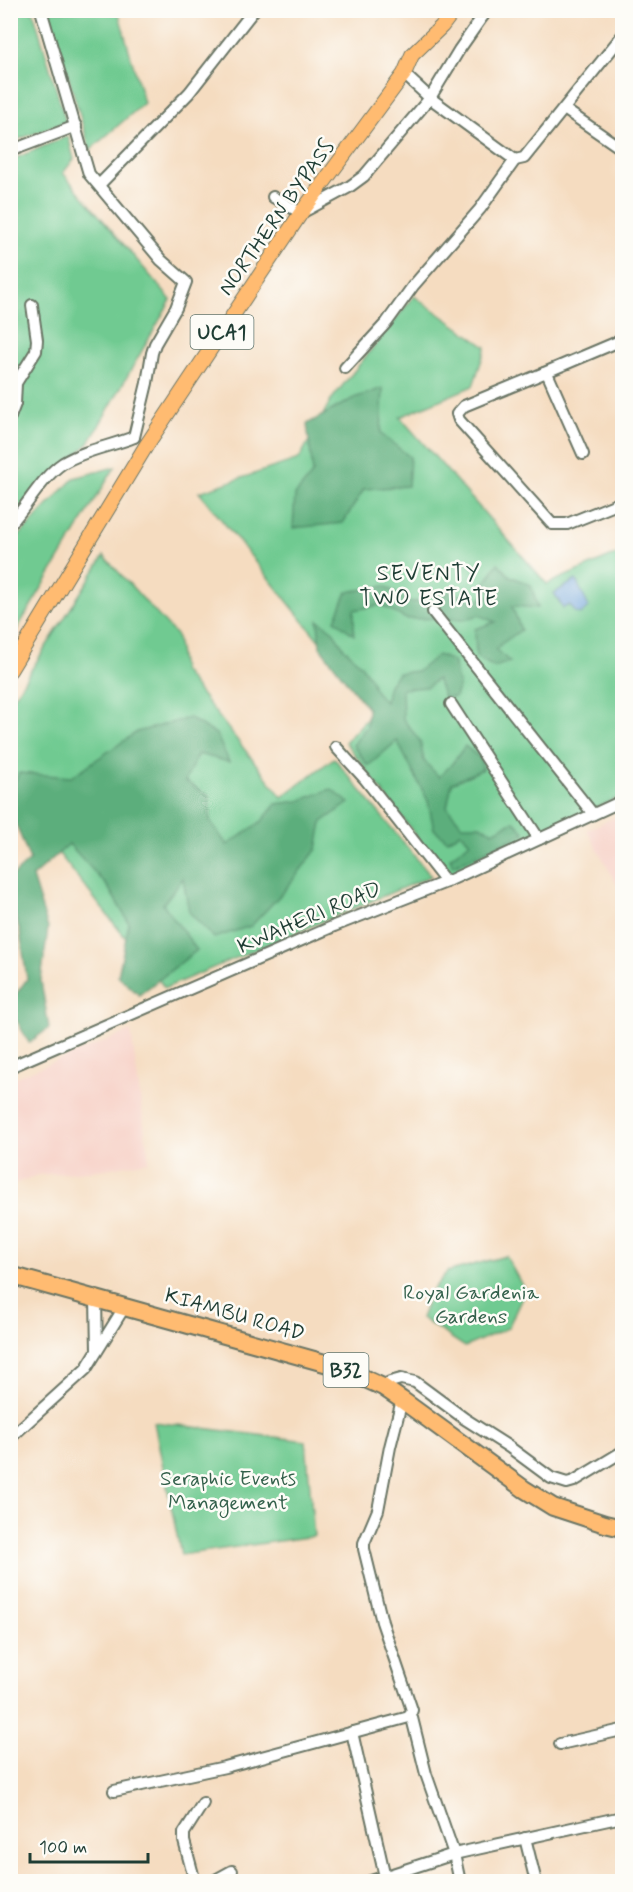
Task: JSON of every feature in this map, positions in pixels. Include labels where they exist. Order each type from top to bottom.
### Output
[{"type":"highway","name":"KIAMBU ROAD","points":[[10,1275],[333,1364],[383,1387],[524,1489],[553,1507],[622,1528]]},
{"type":"main road","name":"NORTHERN BYPASS","points":[[10,670],[146,446],[302,213],[404,74],[412,55],[442,26],[454,10]]},
{"type":"street","points":[[41,10],[88,170],[161,260],[186,282],[176,308],[155,344],[134,437]]},
{"type":"street","points":[[99,185],[189,93],[255,10]]},
{"type":"street","points":[[273,197],[302,213],[364,176],[430,98],[485,13],[470,10]]},
{"type":"street","points":[[404,74],[430,98],[515,159],[524,158],[622,36]]},
{"type":"street","points":[[564,109],[622,149]]},
{"type":"street","points":[[10,151],[75,126]]},
{"type":"street","points":[[345,368],[387,322],[413,286],[480,209],[515,159]]},
{"type":"street","points":[[10,417],[15,404],[16,383],[36,351],[37,340],[32,305]]},
{"type":"street","points":[[622,340],[464,406],[457,414],[459,420],[552,524],[567,524],[622,502]]},
{"type":"street","points":[[544,373],[548,375],[583,454]]},
{"type":"street","points":[[134,437],[146,446]]},
{"type":"street","points":[[10,524],[43,483],[61,465],[83,454],[134,437]]},
{"type":"street","points":[[433,612],[593,814]]},
{"type":"street","points":[[451,704],[538,839]]},
{"type":"street","points":[[336,747],[365,779],[446,882]]},
{"type":"street","name":"KWAHERI ROAD","points":[[10,1067],[334,926],[446,882],[622,801]]},
{"type":"street","points":[[96,1298],[97,1351]]},
{"type":"street","points":[[10,1438],[86,1369],[124,1306]]},
{"type":"street","points":[[383,1387],[401,1379],[415,1382],[541,1472],[559,1481],[574,1481],[622,1452]]},
{"type":"street","points":[[402,1400],[378,1510],[364,1543],[364,1549],[382,1622],[412,1710],[411,1714],[426,1774],[454,1854],[460,1881]]},
{"type":"street","points":[[451,1436],[465,1419]]},
{"type":"street","points":[[114,1791],[225,1767],[409,1717],[411,1714]]},
{"type":"street","points":[[560,1743],[622,1730]]},
{"type":"street","points":[[352,1732],[385,1877]]},
{"type":"street","points":[[195,1881],[184,1833],[203,1803]]},
{"type":"street","points":[[368,1881],[454,1854],[622,1817]]},
{"type":"street","points":[[525,1838],[536,1881]]},
{"type":"street","points":[[212,1881],[232,1871]]},
{"type":"shaded area","points":[[622,814],[622,894],[587,830]]},
{"type":"shaded area","points":[[131,1031],[149,1161],[99,1170],[38,1175],[11,1185],[11,1079]]},
{"type":"green space","points":[[11,10],[33,11],[66,122],[11,142]]},
{"type":"green space","points":[[49,11],[118,11],[144,103],[90,150]]},
{"type":"green space","points":[[68,136],[74,159],[63,173],[171,300],[89,443],[11,516],[11,160]]},
{"type":"green space","points":[[414,296],[486,347],[473,386],[400,417],[547,584],[622,552],[622,796],[448,878],[345,742],[375,710],[199,492],[299,459],[331,400]]},
{"type":"green space","points":[[383,388],[381,434],[410,457],[408,486],[364,489],[343,523],[293,528],[295,495],[313,473],[307,424],[354,398]]},
{"type":"green space","points":[[115,467],[11,639],[11,541],[17,538],[74,478]]},
{"type":"green space","points":[[104,556],[177,636],[182,670],[282,797],[334,758],[431,876],[165,988],[11,793],[10,703]]},
{"type":"green space","points":[[498,563],[510,576],[531,585],[538,608],[512,606],[521,630],[496,650],[510,662],[494,667],[476,657],[475,629],[495,622],[479,615],[463,620],[406,619],[381,605],[354,610],[354,635],[335,620],[347,592],[385,586],[409,602],[437,601],[450,591],[473,602],[493,594],[485,583]]},
{"type":"green space","points":[[318,620],[332,630],[344,648],[361,665],[371,679],[374,689],[385,702],[389,685],[398,673],[418,671],[438,655],[453,661],[459,685],[455,697],[444,697],[437,679],[427,687],[402,689],[403,719],[420,741],[424,761],[439,777],[465,746],[480,758],[483,769],[452,783],[447,807],[462,825],[480,825],[493,832],[514,821],[525,833],[453,866],[450,858],[470,842],[461,833],[447,840],[434,829],[428,801],[397,741],[368,766],[353,745],[367,726],[368,709],[320,647]]},
{"type":"green space","points":[[189,718],[216,734],[229,762],[198,754],[185,781],[209,796],[210,821],[227,845],[262,821],[276,804],[299,801],[331,789],[349,803],[322,822],[317,849],[285,890],[251,926],[214,938],[189,912],[183,878],[163,904],[197,950],[139,995],[118,976],[129,923],[108,887],[69,844],[32,877],[48,928],[41,981],[49,1028],[29,1043],[10,1008],[11,1001],[27,979],[20,932],[11,900],[11,877],[30,860],[11,812],[11,789],[19,773],[71,777],[137,732]]},
{"type":"green space","name":"Royal Gardenia Gardens","points":[[506,1256],[525,1291],[508,1328],[465,1347],[421,1318],[431,1292],[447,1272]]},
{"type":"green space","name":"Seraphic Events Management","points":[[154,1422],[306,1441],[314,1536],[181,1555]]},
{"type":"water","points":[[576,580],[588,607],[581,614],[575,612],[570,605],[563,608],[554,593]]},
{"type":"district","name":"SEVENTY TWO ESTATE","points":[[429,584]]}]
